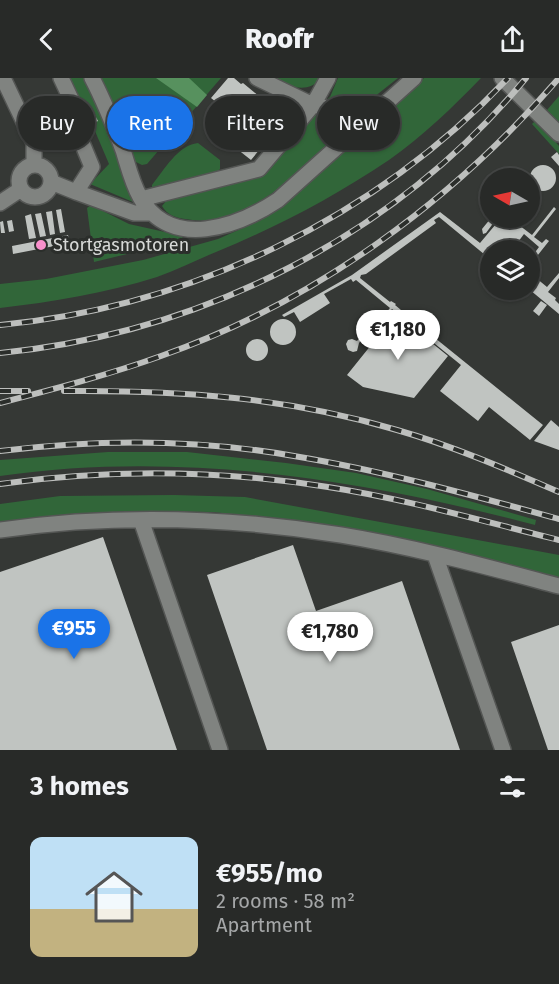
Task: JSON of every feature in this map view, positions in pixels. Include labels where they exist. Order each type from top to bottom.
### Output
[{"type":"street","points":[[3,78],[34,143],[34,164]]},
{"type":"street","points":[[61,78],[79,116],[80,138],[92,167],[76,192]]},
{"type":"street","points":[[92,78],[141,199],[153,213],[166,222],[180,227],[197,230],[226,226],[258,213],[293,188],[335,150]]},
{"type":"street","points":[[257,78],[317,106]]},
{"type":"street","points":[[141,199],[260,169],[313,105],[328,78]]},
{"type":"street","points":[[394,96],[414,78]]},
{"type":"street","points":[[502,78],[559,134]]},
{"type":"street","points":[[34,164],[40,165],[49,172],[51,183],[47,192],[38,197],[28,196],[19,184],[20,173],[24,168],[34,164]]},
{"type":"street","points":[[51,183],[134,213],[153,213]]},
{"type":"street","points":[[0,202],[21,189]]},
{"type":"street","points":[[141,520],[220,750]]},
{"type":"street","points":[[0,530],[68,522],[141,520],[215,522],[297,529],[435,555],[559,586]]},
{"type":"street","points":[[435,555],[502,750]]},
{"type":"shaded area","points":[[70,78],[85,78],[94,96],[79,96]]},
{"type":"shaded area","points":[[100,78],[221,78],[193,111],[193,96],[107,96]]},
{"type":"shaded area","points":[[156,78],[189,78],[207,95],[197,107],[193,104],[193,96],[181,96]]},
{"type":"shaded area","points":[[271,78],[321,78],[304,88],[290,86]]},
{"type":"shaded area","points":[[338,78],[398,78],[375,96],[330,96]]},
{"type":"shaded area","points":[[424,78],[481,78],[437,121],[389,160],[283,222],[157,277],[79,296],[0,308],[0,284],[46,279],[143,260],[218,239],[261,220],[292,197],[344,150],[400,150],[400,100]]},
{"type":"shaded area","points":[[559,96],[559,122],[547,110]]},
{"type":"shaded area","points":[[95,99],[107,127],[107,150],[115,150],[133,202],[90,184],[109,164],[95,131],[97,121]]},
{"type":"shaded area","points":[[314,114],[317,115],[317,150],[324,150],[275,191],[254,205],[231,215],[208,220],[178,218],[169,214],[162,206],[167,200],[264,173],[283,150],[305,150],[305,125]]},
{"type":"shaded area","points":[[536,120],[559,146],[559,154],[532,124]]},
{"type":"shaded area","points":[[198,143],[220,160],[220,169],[215,174],[156,190],[152,188],[178,153],[182,150],[193,150],[193,144]]},
{"type":"shaded area","points":[[129,150],[159,150],[147,164],[142,165],[134,161]]},
{"type":"shaded area","points":[[91,205],[129,224],[183,236],[181,241],[94,262],[87,208]]},
{"type":"shaded area","points":[[108,452],[187,452],[356,473],[427,489],[536,520],[535,525],[403,494],[336,482],[202,468],[135,466],[67,469],[0,476],[0,460]]},
{"type":"shaded area","points":[[60,496],[245,497],[559,555],[559,579],[330,525],[213,512],[134,511],[69,514],[0,522],[0,504]]},
{"type":"building","points":[[228,78],[234,78],[259,96],[213,96]]},
{"type":"building","points":[[238,150],[259,150],[251,160]]},
{"type":"building","points":[[557,152],[559,155],[559,166],[551,157]]},
{"type":"building","points":[[548,166],[555,173],[555,183],[552,187],[540,190],[540,168],[535,168]]},
{"type":"building","points":[[554,207],[556,209],[534,237],[538,240],[531,240],[524,234],[520,240],[483,240],[493,228],[523,228],[532,235],[540,228]]},
{"type":"building","points":[[61,209],[65,232],[60,233],[56,210]]},
{"type":"building","points":[[52,211],[55,234],[50,235],[46,212]]},
{"type":"building","points":[[440,212],[480,243],[480,251],[439,217],[434,220],[436,223],[366,274],[361,275],[360,278],[390,302],[396,304],[543,425],[530,440],[489,407],[478,421],[440,391],[461,365],[392,309],[367,340],[363,338],[357,351],[348,350],[346,344],[348,340],[357,341],[361,336],[357,333],[358,331],[366,337],[390,308],[356,280],[353,282],[351,279],[324,294],[330,303],[300,322],[294,312],[284,317],[282,315],[352,275]]},
{"type":"building","points":[[41,213],[46,236],[40,237],[35,214]]},
{"type":"building","points":[[31,214],[36,238],[29,239],[25,216]]},
{"type":"building","points":[[12,220],[14,231],[9,232],[7,221]]},
{"type":"building","points":[[3,221],[5,233],[1,233],[0,222]]},
{"type":"building","points":[[483,228],[490,228],[483,234]]},
{"type":"building","name":"Stortgasmotoren","points":[[68,235],[70,243],[13,254],[12,246]]},
{"type":"building","points":[[546,239],[549,241],[540,252],[540,242],[542,243]]},
{"type":"building","points":[[559,273],[559,278],[548,292],[556,298],[559,304],[559,314],[540,298],[540,281],[547,287]]},
{"type":"building","points":[[541,301],[547,305],[539,316],[533,311]]},
{"type":"building","points":[[396,314],[448,356],[414,398],[363,387],[347,375]]},
{"type":"building","points":[[283,319],[292,323],[296,332],[292,341],[283,345],[274,341],[270,332],[274,323]]},
{"type":"building","points":[[365,322],[369,326],[365,330],[361,326]]},
{"type":"building","points":[[253,339],[261,339],[268,346],[268,354],[261,361],[253,361],[246,354],[246,346]]},
{"type":"building","points":[[551,420],[559,427],[559,450],[534,441]]},
{"type":"building","points":[[103,537],[177,750],[0,750],[0,572]]},
{"type":"building","points":[[293,545],[316,611],[402,581],[460,750],[267,750],[207,575]]},
{"type":"building","points":[[559,625],[559,750],[548,750],[511,642]]},
{"type":"railway","points":[[0,325],[71,315],[142,298],[210,276],[276,247],[340,212],[400,173],[456,128],[508,78]]},
{"type":"railway","points":[[0,353],[76,342],[149,324],[221,299],[290,267],[356,229],[417,185],[474,134],[526,78]]},
{"type":"railway","points":[[0,403],[101,376],[161,356],[218,334],[327,277],[378,243],[474,166],[559,78]]},
{"type":"railway","points":[[0,391],[28,391]]},
{"type":"railway","points":[[64,391],[191,394],[314,410],[397,430],[438,443],[559,492]]},
{"type":"railway","points":[[0,451],[110,443],[184,444],[258,450],[394,476],[559,519]]},
{"type":"railway","points":[[0,484],[123,474],[205,475],[287,481],[386,498],[559,540]]},
{"type":"place","name":"Stortgasmotoren","points":[[41,245]]}]
